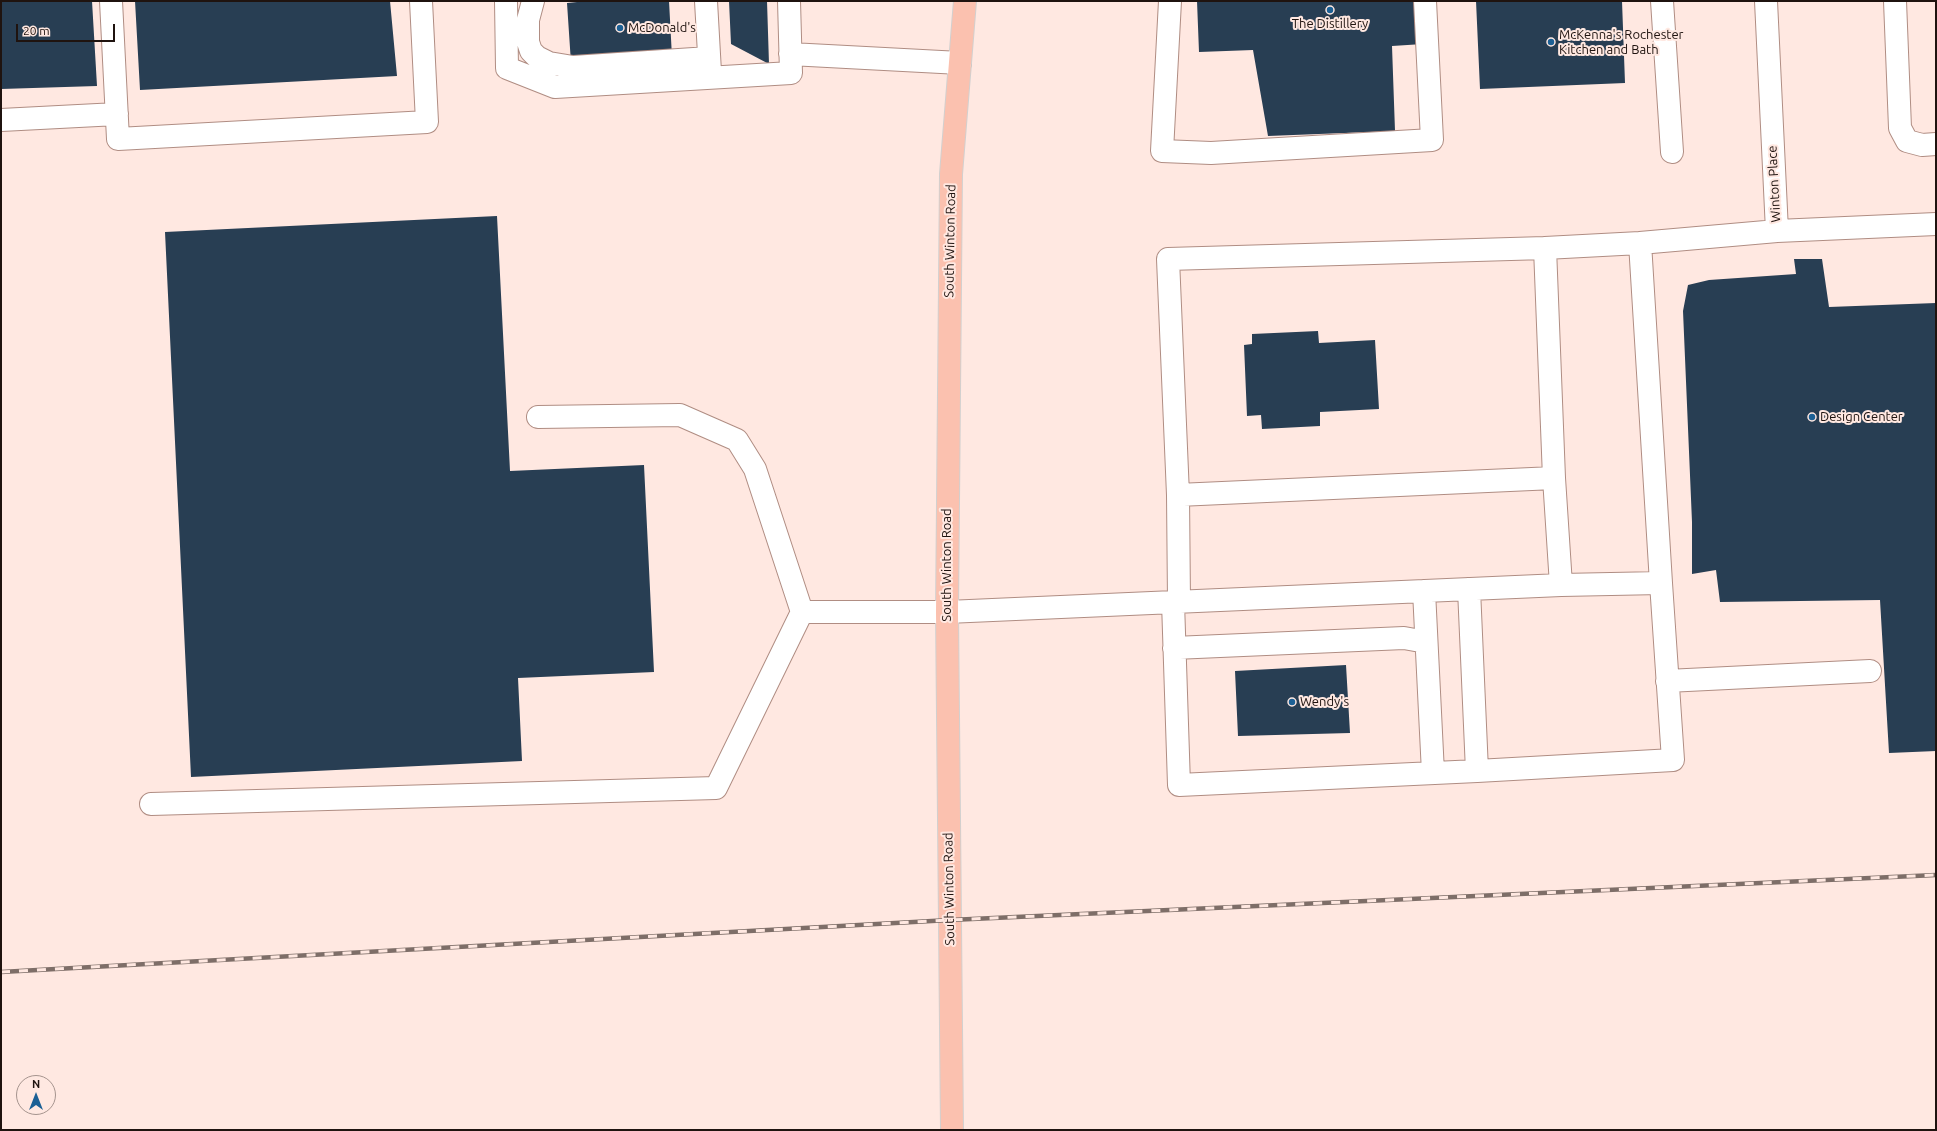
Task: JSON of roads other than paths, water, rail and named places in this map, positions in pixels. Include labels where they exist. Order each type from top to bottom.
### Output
[{"type":"main road","name":"South Winton Road","points":[[952,1130],[947,612],[951,174],[965,1]]},
{"type":"street","points":[[111,1],[118,139],[427,122],[421,1]]},
{"type":"street","points":[[506,1],[507,68],[555,87],[709,68]]},
{"type":"street","points":[[533,1],[528,20],[528,42],[531,50],[538,57],[549,63],[573,66],[709,68],[791,73],[789,1]]},
{"type":"street","points":[[706,1],[709,68]]},
{"type":"street","points":[[1170,1],[1162,151],[1211,153],[1432,140],[1425,1]]},
{"type":"street","points":[[1662,1],[1672,152]]},
{"type":"street","name":"Winton Place","points":[[1766,1],[1776,231],[1936,224]]},
{"type":"street","points":[[1895,1],[1900,128],[1907,141],[1922,145],[1936,144]]},
{"type":"street","points":[[790,54],[960,63]]},
{"type":"street","points":[[1,120],[116,114]]},
{"type":"street","points":[[1640,243],[1673,760],[1179,785],[1174,648],[1178,495],[1168,260],[1545,248],[1640,243],[1776,231]]},
{"type":"street","points":[[1545,248],[1554,478],[1561,585]]},
{"type":"street","points":[[151,804],[716,788],[802,612],[755,469],[737,440],[680,415],[538,417]]},
{"type":"street","points":[[1178,495],[1554,478]]},
{"type":"street","points":[[802,612],[947,612],[1561,585],[1661,583]]},
{"type":"street","points":[[1469,589],[1477,771]]},
{"type":"street","points":[[1424,591],[1433,773]]},
{"type":"street","points":[[1174,648],[1404,638],[1426,642]]},
{"type":"street","points":[[1667,681],[1870,671]]},
{"type":"railway","points":[[1,972],[950,920],[1936,875]]},
{"type":"place","name":"The Distillery","points":[[1330,10]]},
{"type":"place","name":"McDonald's","points":[[620,28]]},
{"type":"place","name":"McKenna's Rochester Kitchen and Bath","points":[[1551,42]]},
{"type":"place","name":"Design Center","points":[[1812,417]]},
{"type":"place","name":"Wendy's","points":[[1292,702]]}]
